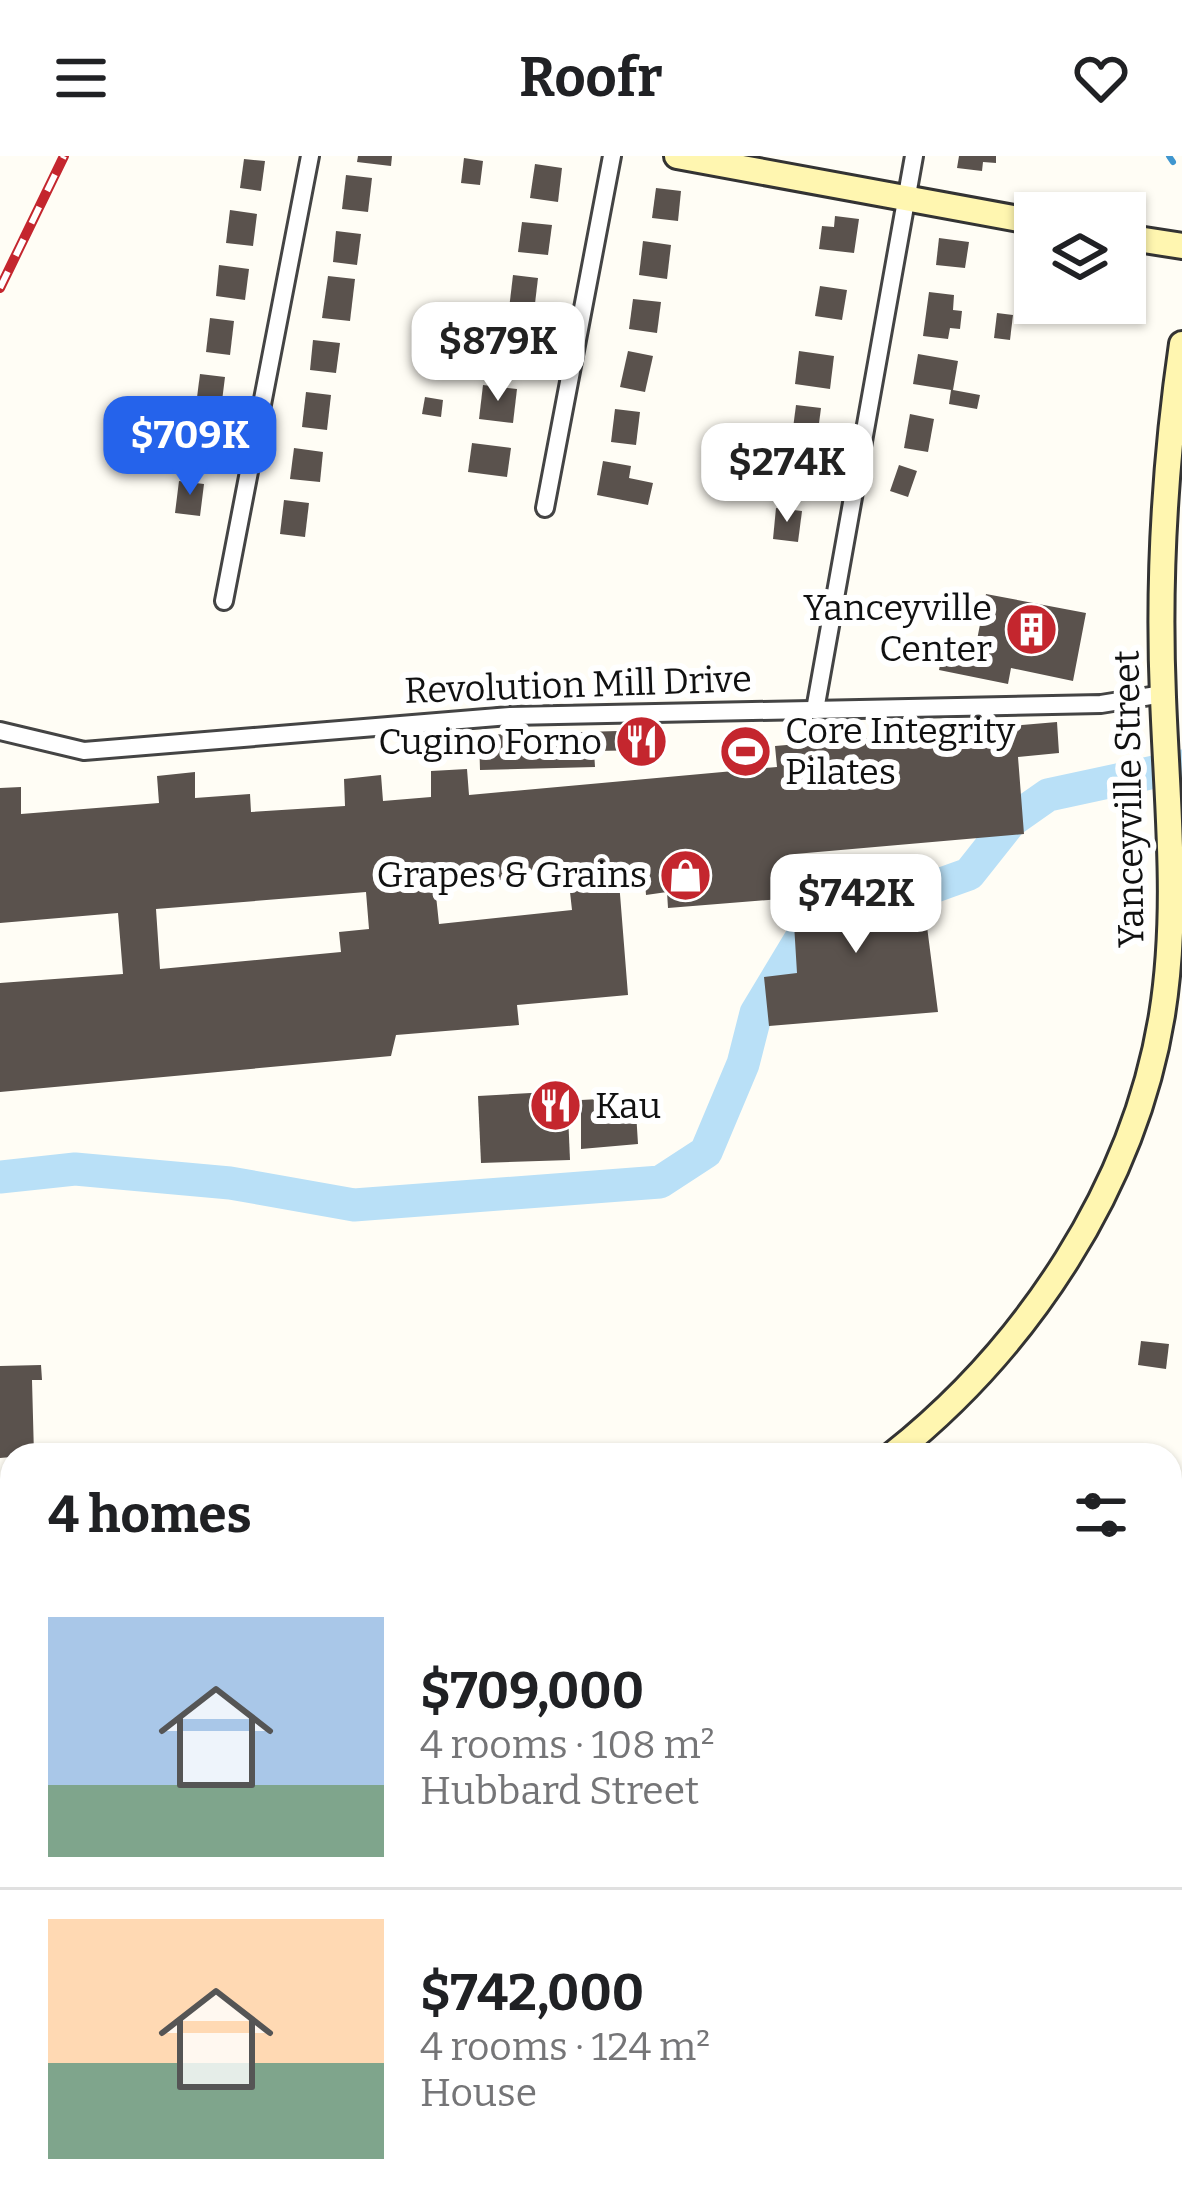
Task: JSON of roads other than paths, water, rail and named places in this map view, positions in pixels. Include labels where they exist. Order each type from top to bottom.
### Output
[{"type":"main road","points":[[677,156],[1014,219]]},
{"type":"main road","points":[[1146,240],[1182,246]]},
{"type":"main road","name":"Yanceyville Street","points":[[905,1443],[973,1380],[1083,1233],[1143,1099],[1163,1010],[1171,912],[1163,705],[1164,491],[1182,344]]},
{"type":"street","points":[[224,602],[310,156]]},
{"type":"street","points":[[545,508],[612,156]]},
{"type":"street","points":[[815,710],[914,156]]},
{"type":"street","name":"Revolution Mill Drive","points":[[0,731],[84,751],[510,716],[1163,705]]},
{"type":"waterway","points":[[1169,156],[1173,162]]},
{"type":"waterway","points":[[877,896],[930,888],[969,874],[1011,821],[1048,795],[1182,766]]},
{"type":"waterway","points":[[0,1177],[75,1169],[230,1183],[354,1205],[660,1182],[706,1152],[743,1064],[756,1013],[815,915]]},
{"type":"railway","points":[[0,288],[64,156]]},
{"type":"place","name":"Yanceyville Center","points":[[1031,629]]},
{"type":"place","name":"Cugino Forno","points":[[641,742]]},
{"type":"place","name":"Core Integrity Pilates","points":[[746,752]]},
{"type":"place","name":"Grapes & Grains","points":[[686,875]]},
{"type":"place","name":"Kau","points":[[556,1106]]}]
